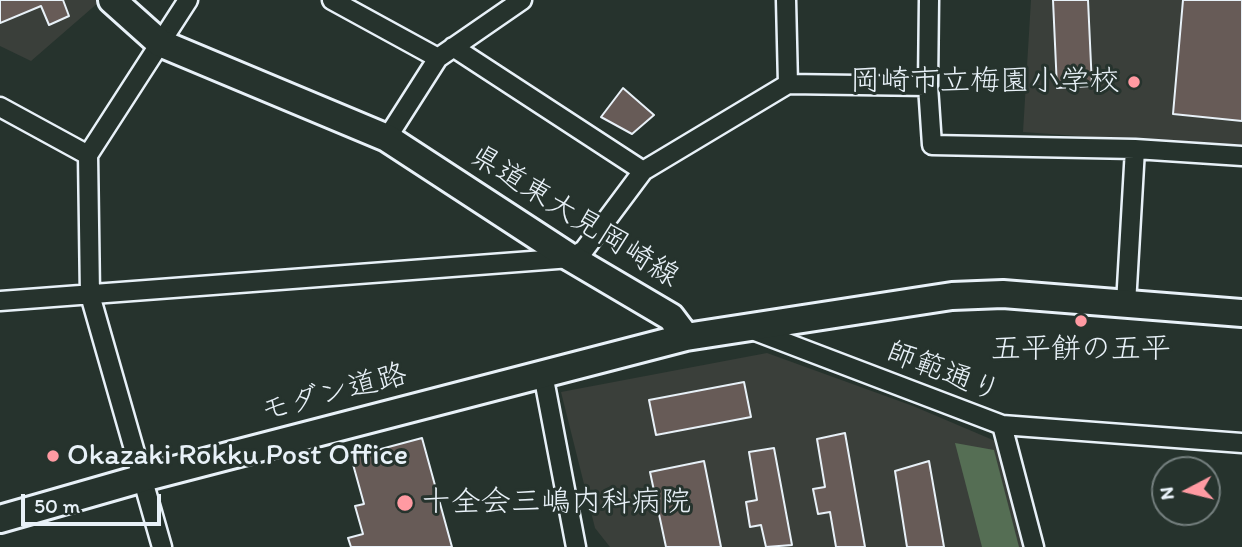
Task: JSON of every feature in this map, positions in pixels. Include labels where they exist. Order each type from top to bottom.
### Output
[{"type":"main road","name":"県道東大見岡崎線","points":[[112,0],[160,43],[387,138],[571,258],[671,317],[686,337]]},
{"type":"main road","points":[[686,337],[952,296],[1003,294],[1242,313]]},
{"type":"main road","name":"モダン道路","points":[[0,519],[142,478],[686,337]]},
{"type":"street","points":[[162,547],[90,295],[88,155],[188,0]]},
{"type":"street","points":[[332,0],[445,53],[643,171]]},
{"type":"street","points":[[387,138],[445,53],[522,0]]},
{"type":"street","points":[[786,0],[788,84]]},
{"type":"street","points":[[929,0],[928,86],[932,145],[1135,149],[1242,156]]},
{"type":"street","points":[[0,301],[571,258],[584,250],[643,171],[788,84],[928,86]]},
{"type":"street","points":[[0,107],[88,155]]},
{"type":"street","points":[[1126,304],[1135,149]]},
{"type":"street","name":"師範通り","points":[[747,328],[1002,425],[1034,547]]},
{"type":"street","points":[[543,374],[576,547]]},
{"type":"street","points":[[1002,425],[1242,443]]},
{"type":"shaded area","points":[[0,0],[99,2],[31,61],[0,46]]},
{"type":"shaded area","name":"岡崎市立梅園小学校","points":[[1031,0],[1242,0],[1242,148],[1023,132]]},
{"type":"shaded area","points":[[767,353],[913,406],[1000,443],[1026,547],[610,547],[595,528],[561,392]]},
{"type":"green space","points":[[955,443],[994,450],[1019,547],[982,547]]},
{"type":"building","points":[[0,0],[63,0],[69,16],[49,25],[41,6],[0,23]]},
{"type":"building","points":[[1053,0],[1088,0],[1092,86],[1057,88]]},
{"type":"building","points":[[1183,0],[1242,0],[1242,121],[1173,114]]},
{"type":"building","points":[[623,88],[654,115],[632,134],[601,117]]},
{"type":"building","points":[[744,382],[751,417],[656,435],[649,400]]},
{"type":"building","points":[[845,433],[865,547],[836,547],[830,512],[818,514],[813,489],[825,487],[817,439]]},
{"type":"building","points":[[422,438],[452,547],[351,547],[348,538],[363,534],[355,506],[364,504],[351,457]]},
{"type":"building","points":[[774,448],[792,545],[766,547],[761,525],[750,527],[746,502],[757,500],[749,452]]},
{"type":"building","points":[[704,461],[721,547],[666,547],[650,472]]},
{"type":"building","points":[[929,461],[944,547],[907,547],[895,471]]},
{"type":"place","name":"岡崎市立梅園小学校","points":[[1134,82]]},
{"type":"place","name":"五平餅の五平","points":[[1081,321]]},
{"type":"place","name":"Okazaki Rokku Post Office","points":[[53,456]]},
{"type":"place","name":"十全会三嶋内科病院","points":[[405,503]]}]
